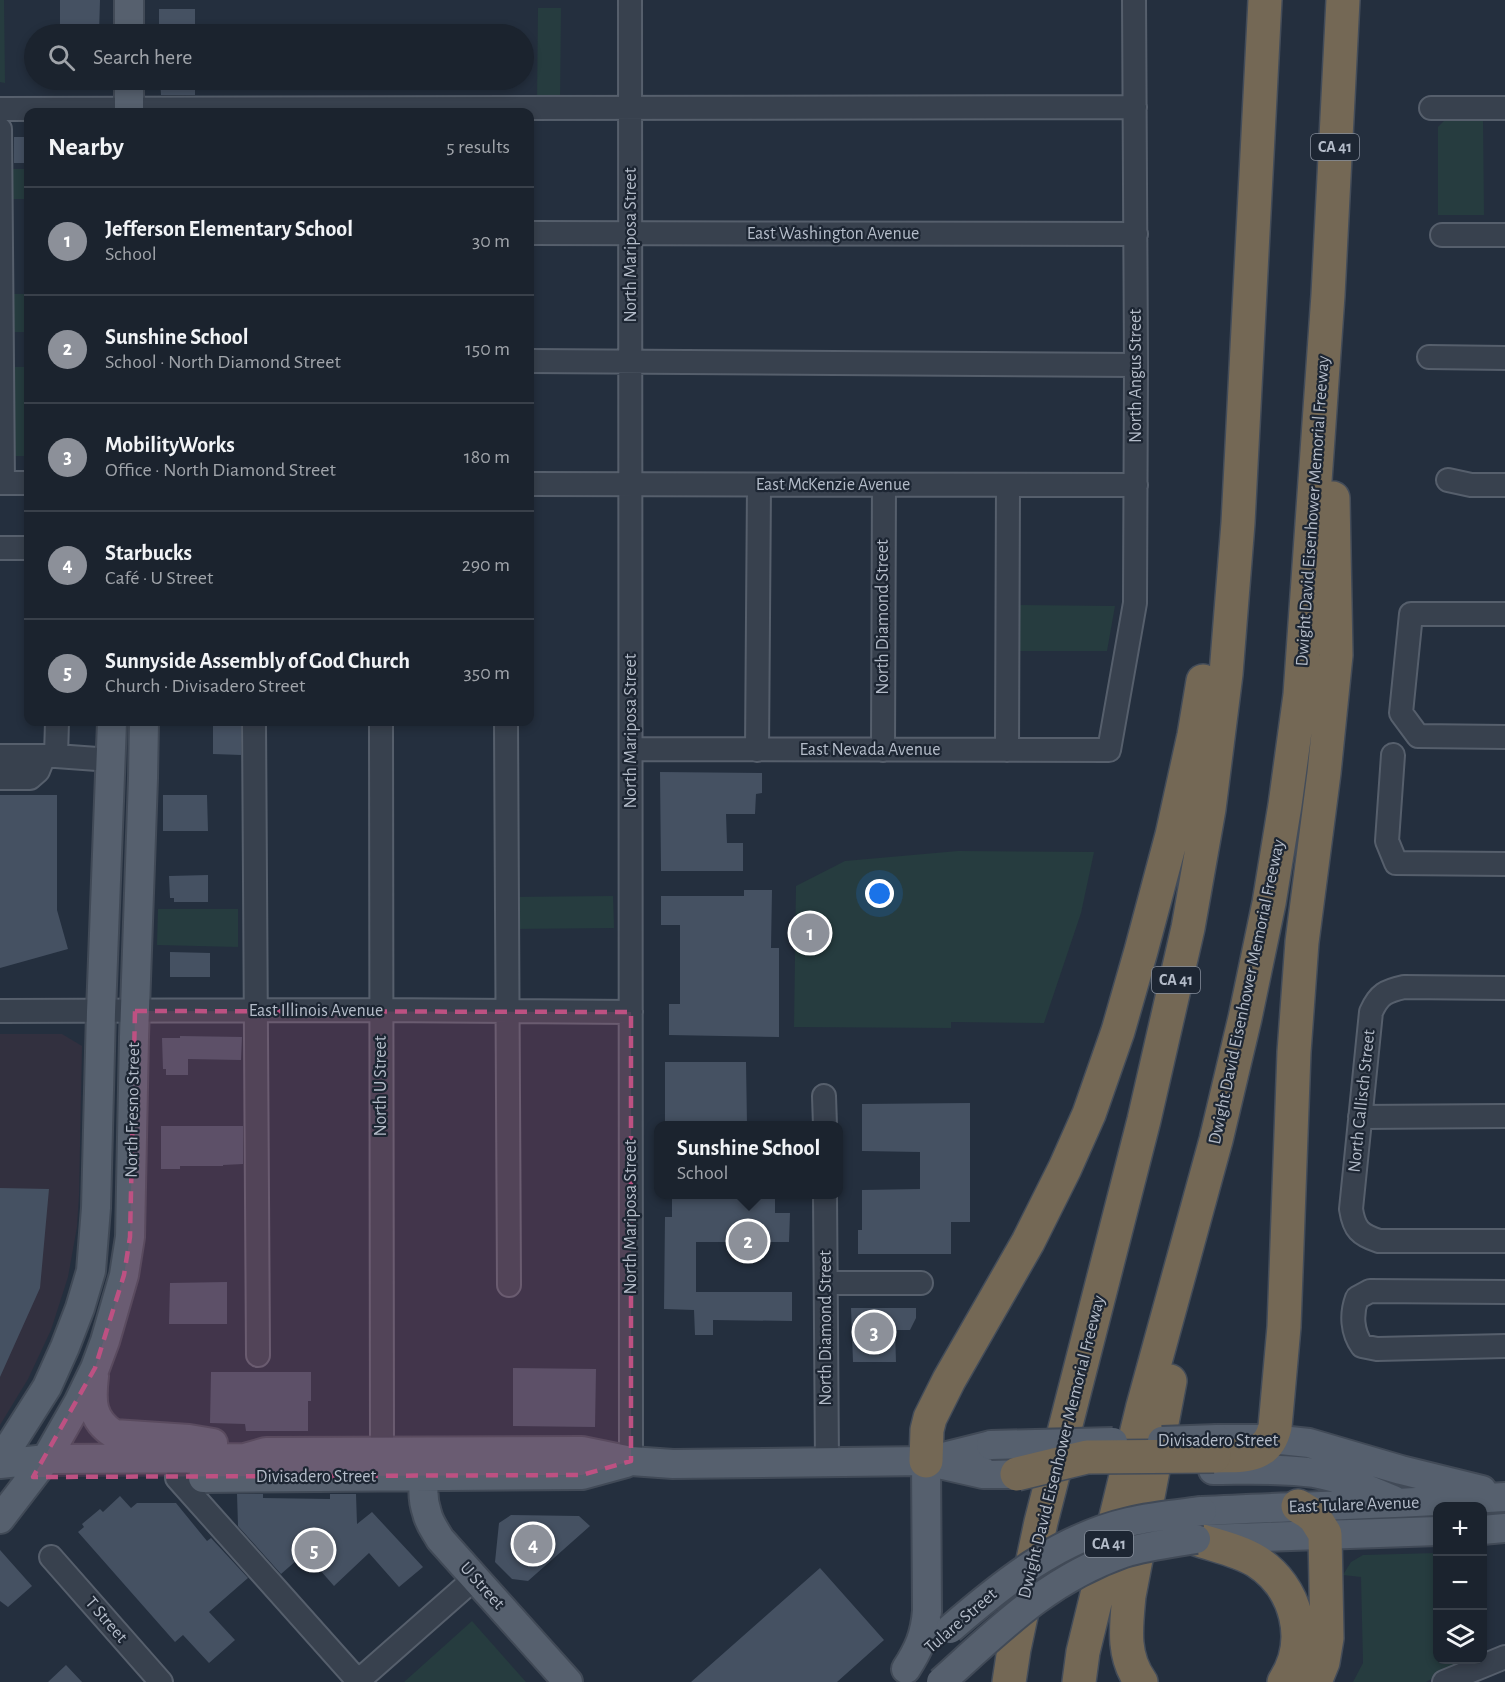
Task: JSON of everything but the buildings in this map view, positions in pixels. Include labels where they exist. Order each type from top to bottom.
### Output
[{"type":"highway","name":"Dwight David Eisenhower Memorial Freeway","points":[[1009,1682],[1041,1522],[1144,1120],[1188,928],[1207,820],[1226,674],[1237,534],[1263,0]]},
{"type":"highway","name":"Dwight David Eisenhower Memorial Freeway","points":[[1079,1682],[1083,1652],[1143,1406],[1216,1140],[1245,1018],[1269,903],[1285,805],[1300,695],[1328,295],[1343,0]]},
{"type":"highway","points":[[926,1461],[927,1430],[930,1418],[949,1380],[1028,1242],[1089,1114],[1118,1031],[1141,951],[1172,834],[1194,735],[1209,649],[1217,593],[1251,262]]},
{"type":"highway","points":[[1017,1474],[1088,1457],[1246,1455],[1259,1451],[1271,1439],[1275,1427],[1284,1327],[1294,1063],[1302,942],[1324,773],[1336,655],[1328,295]]},
{"type":"highway","points":[[1141,1682],[1126,1647],[1129,1596],[1216,1140]]},
{"type":"highway","points":[[1298,1506],[1315,1518],[1325,1534],[1327,1638],[1323,1662],[1315,1682]]},
{"type":"highway","points":[[1202,1531],[1231,1550],[1255,1560],[1276,1577],[1289,1596],[1298,1620],[1299,1634],[1294,1664],[1284,1682]]},
{"type":"main road","points":[[129,0],[129,24]]},
{"type":"main road","points":[[129,90],[129,108]]},
{"type":"main road","name":"North Fresno Street","points":[[0,1463],[46,1387],[65,1347],[80,1308],[90,1271],[96,1208],[112,726]]},
{"type":"main road","name":"North Fresno Street","points":[[0,1520],[39,1468],[68,1422],[95,1368],[114,1315],[124,1275],[130,1238],[144,726]]},
{"type":"main road","points":[[95,1368],[94,1408],[100,1424],[114,1434],[189,1439],[266,1452]]},
{"type":"main road","name":"Divisadero Street","points":[[1271,1439],[1309,1443],[1433,1479],[1505,1495]]},
{"type":"main road","name":"Divisadero Street","points":[[39,1468],[245,1458],[266,1452],[382,1451],[582,1451],[631,1461],[673,1464],[926,1461],[991,1445],[1214,1455],[1316,1474],[1358,1485],[1433,1520]]},
{"type":"main road","points":[[242,1478],[290,1465],[364,1463],[381,1456],[382,1451]]},
{"type":"main road","points":[[425,1477],[432,1466],[439,1464],[500,1465],[552,1452]]},
{"type":"main road","name":"Divisadero Street","points":[[0,1463],[177,1478],[242,1478],[582,1475],[631,1461]]},
{"type":"main road","points":[[899,1676],[915,1654],[924,1635],[927,1611],[926,1461]]},
{"type":"main road","name":"Divisadero Street","points":[[926,1461],[983,1474],[1017,1474]]},
{"type":"main road","name":"U Street","points":[[425,1477],[426,1511],[441,1539],[568,1682]]},
{"type":"main road","name":"East Tulare Avenue","points":[[1202,1531],[1298,1506],[1401,1504],[1505,1495]]},
{"type":"main road","name":"Tulare Street","points":[[899,1676],[990,1594],[1045,1556],[1073,1541],[1129,1522],[1164,1515],[1202,1531]]},
{"type":"main road","points":[[1487,1530],[1505,1528]]},
{"type":"main road","name":"East Tulare Avenue","points":[[1202,1531],[1325,1534],[1433,1531]]},
{"type":"main road","name":"Tulare Street","points":[[941,1682],[1017,1614],[1065,1580],[1100,1562],[1125,1553],[1169,1543],[1202,1531]]},
{"type":"street","name":"North Mariposa Street","points":[[630,0],[631,1461]]},
{"type":"street","name":"North Angus Street","points":[[1109,750],[1135,603],[1134,0]]},
{"type":"street","points":[[534,109],[1135,107]]},
{"type":"street","points":[[1431,108],[1505,108]]},
{"type":"street","points":[[0,109],[24,109]]},
{"type":"street","points":[[0,129],[2,483],[24,483]]},
{"type":"street","name":"East Washington Avenue","points":[[534,233],[1136,234]]},
{"type":"street","points":[[1442,235],[1505,235]]},
{"type":"street","points":[[1428,357],[1505,358]]},
{"type":"street","points":[[534,361],[1136,365]]},
{"type":"street","points":[[1448,480],[1470,485],[1505,485]]},
{"type":"street","name":"East McKenzie Avenue","points":[[534,484],[1136,485]]},
{"type":"street","points":[[757,750],[759,484]]},
{"type":"street","name":"North Diamond Street","points":[[883,750],[884,484]]},
{"type":"street","points":[[1007,750],[1008,485]]},
{"type":"street","points":[[0,548],[24,548]]},
{"type":"street","points":[[1505,614],[1411,614],[1401,713],[1418,736],[1505,737]]},
{"type":"street","points":[[0,778],[30,778],[38,771],[50,756],[56,726]]},
{"type":"street","points":[[254,726],[258,1355]]},
{"type":"street","name":"North U Street","points":[[381,726],[382,1451]]},
{"type":"street","points":[[506,726],[509,1285]]},
{"type":"street","name":"East Nevada Avenue","points":[[631,749],[1109,750]]},
{"type":"street","points":[[1394,755],[1387,842],[1396,863],[1505,864]]},
{"type":"street","points":[[0,756],[50,756],[111,760]]},
{"type":"street","name":"North Callisch Street","points":[[1505,988],[1404,987],[1381,995],[1371,1012],[1351,1209],[1357,1228],[1366,1237],[1379,1241],[1505,1241]]},
{"type":"street","name":"East Illinois Avenue","points":[[0,1011],[631,1012]]},
{"type":"street","points":[[824,1096],[825,1121]]},
{"type":"street","points":[[1360,1117],[1505,1116]]},
{"type":"street","name":"North Diamond Street","points":[[825,1199],[827,1462]]},
{"type":"street","points":[[826,1283],[921,1283]]},
{"type":"street","points":[[1505,1292],[1370,1291],[1357,1298],[1352,1310],[1355,1337],[1362,1346],[1377,1349],[1505,1346]]},
{"type":"street","points":[[177,1478],[358,1682],[475,1578]]},
{"type":"street","name":"T Street","points":[[51,1557],[161,1682]]},
{"type":"street","points":[[1444,1682],[1505,1658]]},
{"type":"highlighted area","points":[[135,1011],[631,1012],[631,1461],[582,1475],[33,1477],[95,1368],[124,1275],[130,1237]]},
{"type":"shaded area","points":[[0,1034],[62,1034],[82,1046],[79,1196],[77,1227],[68,1277],[51,1330],[28,1379],[0,1425]]},
{"type":"green space","points":[[0,0],[4,0],[5,83],[0,82]]},
{"type":"green space","points":[[538,8],[561,8],[560,105],[537,105]]},
{"type":"green space","points":[[1446,119],[1483,119],[1484,215],[1438,215],[1438,127]]},
{"type":"green space","points":[[10,169],[24,169],[24,199],[10,199]]},
{"type":"green space","points":[[10,294],[24,294],[24,332],[11,332]]},
{"type":"green space","points":[[11,367],[24,367],[24,456],[11,456]]},
{"type":"green space","points":[[1020,605],[1115,606],[1107,651],[1020,651]]},
{"type":"green space","points":[[958,851],[1094,852],[1081,913],[1044,1023],[951,1022],[951,1028],[794,1027],[796,886],[845,861]]},
{"type":"green space","points":[[613,896],[614,928],[510,929],[510,897]]},
{"type":"green space","points":[[158,909],[238,909],[238,947],[157,945]]},
{"type":"green space","points":[[1433,1553],[1433,1664],[1454,1664],[1454,1667],[1426,1682],[1353,1682],[1363,1663],[1361,1577],[1343,1575],[1351,1562],[1363,1555]]},
{"type":"green space","points":[[472,1621],[526,1682],[404,1682]]},
{"type":"place","name":"Jefferson Elementary School","points":[[810,933]]},
{"type":"place","name":"Sunshine School","points":[[748,1241]]},
{"type":"place","name":"MobilityWorks","points":[[874,1332]]},
{"type":"place","name":"Starbucks","points":[[533,1544]]},
{"type":"place","name":"Sunnyside Assembly of God Church","points":[[314,1550]]}]
